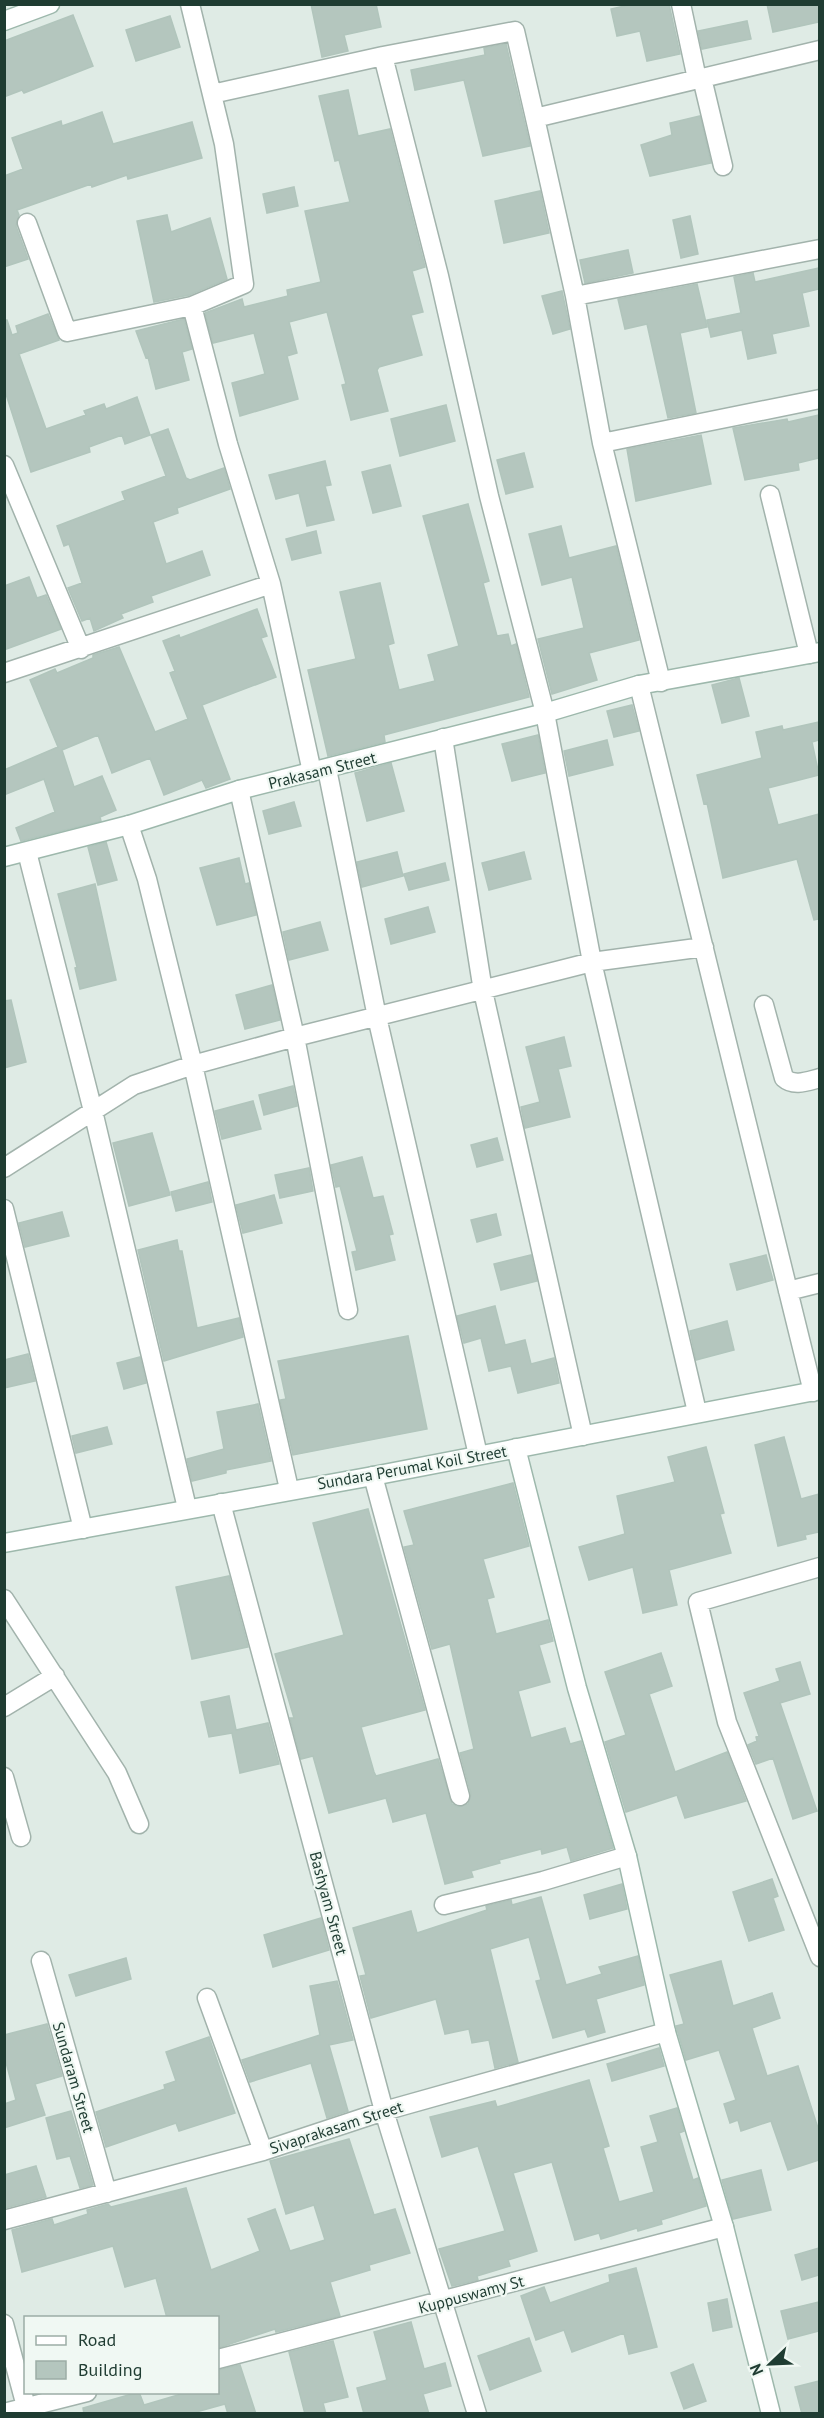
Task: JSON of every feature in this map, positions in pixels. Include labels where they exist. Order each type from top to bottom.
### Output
[{"type":"street","points":[[4,21],[50,4]]},
{"type":"street","points":[[27,223],[67,332],[192,306],[244,284],[224,144],[190,4]]},
{"type":"street","points":[[681,4],[723,166]]},
{"type":"street","points":[[212,94],[383,56],[515,31],[575,296],[602,443],[661,682]]},
{"type":"street","points":[[535,118],[819,50]]},
{"type":"street","points":[[383,56],[439,276],[489,496],[544,713],[592,962],[697,1412]]},
{"type":"street","points":[[575,296],[819,249]]},
{"type":"street","points":[[192,306],[228,444],[271,584],[319,770],[477,1455]]},
{"type":"street","points":[[602,443],[819,399]]},
{"type":"street","points":[[4,465],[81,649]]},
{"type":"street","points":[[770,495],[816,656]]},
{"type":"street","points":[[4,673],[271,584]]},
{"type":"street","name":"Prakasam Street","points":[[4,857],[129,825],[239,790],[544,713],[639,685],[816,656]]},
{"type":"street","points":[[639,685],[788,1291],[816,1391]]},
{"type":"street","points":[[443,738],[483,992],[583,1436]]},
{"type":"street","points":[[239,790],[295,1037],[348,1310]]},
{"type":"street","points":[[129,825],[147,879],[193,1065],[289,1489]]},
{"type":"street","points":[[27,852],[93,1111],[187,1508]]},
{"type":"street","points":[[4,1168],[134,1085],[193,1065],[295,1037],[483,992],[592,962],[704,947]]},
{"type":"street","points":[[764,1005],[783,1078],[788,1082],[801,1083],[819,1078]]},
{"type":"street","points":[[4,1209],[83,1529]]},
{"type":"street","points":[[788,1291],[819,1283]]},
{"type":"street","name":"Sundara Perumal Koil Street","points":[[4,1543],[289,1489],[373,1476],[697,1412],[816,1391]]},
{"type":"street","points":[[516,1448],[578,1688],[627,1856],[666,2032],[724,2227],[770,2413]]},
{"type":"street","points":[[373,1476],[460,1796]]},
{"type":"street","name":"Bashyam Street","points":[[221,1503],[384,2111],[477,2414]]},
{"type":"street","points":[[819,1567],[698,1602],[727,1722],[819,1957]]},
{"type":"street","points":[[4,1599],[117,1773],[139,1824]]},
{"type":"street","points":[[4,1707],[55,1676]]},
{"type":"street","points":[[4,1777],[21,1837]]},
{"type":"street","points":[[444,1905],[543,1881],[627,1856]]},
{"type":"street","name":"Sundaram Street","points":[[40,1961],[107,2193]]},
{"type":"street","points":[[207,1998],[263,2151]]},
{"type":"street","name":"Sivaprakasam Street","points":[[4,2220],[263,2151],[384,2111],[666,2032]]},
{"type":"street","name":"Kuppuswamy St","points":[[219,2360],[724,2227]]},
{"type":"street","points":[[4,2324],[27,2411]]},
{"type":"street","points":[[4,2413],[27,2411],[81,2394]]},
{"type":"building","points":[[311,4],[376,4],[381,27],[344,35],[348,51],[322,57]]},
{"type":"building","points":[[633,4],[669,4],[680,54],[647,61],[640,31],[617,36],[611,9]]},
{"type":"building","points":[[767,4],[819,4],[819,22],[773,32]]},
{"type":"building","points":[[73,15],[93,66],[24,93],[22,90],[4,97],[4,41]]},
{"type":"building","points":[[170,16],[180,47],[136,61],[126,30]]},
{"type":"building","points":[[747,21],[751,39],[702,49],[698,31]]},
{"type":"building","points":[[506,44],[530,146],[483,156],[464,80],[415,90],[411,70],[485,55],[484,48]]},
{"type":"building","points":[[348,90],[358,136],[390,129],[425,267],[412,271],[423,312],[411,315],[422,355],[379,367],[377,370],[388,411],[351,420],[342,385],[346,384],[327,312],[289,322],[297,353],[287,356],[298,399],[240,416],[232,383],[265,374],[254,333],[213,343],[205,313],[242,299],[244,307],[288,296],[287,290],[321,282],[305,211],[350,202],[339,160],[335,161],[319,96]]},
{"type":"building","points":[[102,112],[113,144],[192,122],[202,158],[128,179],[127,175],[92,187],[91,184],[17,210],[19,215],[16,226],[28,259],[4,267],[4,176],[23,169],[12,138],[61,121],[62,126]]},
{"type":"building","points":[[700,116],[711,163],[650,176],[641,145],[672,135],[670,123]]},
{"type":"building","points":[[294,187],[298,206],[267,213],[263,194]]},
{"type":"building","points":[[540,191],[549,233],[504,243],[495,201]]},
{"type":"building","points":[[167,215],[171,232],[210,218],[227,279],[189,295],[154,302],[137,221]]},
{"type":"building","points":[[690,216],[698,254],[681,258],[673,220]]},
{"type":"building","points":[[628,250],[633,273],[585,283],[580,260]]},
{"type":"building","points":[[819,268],[819,289],[802,293],[809,326],[772,334],[776,353],[748,359],[742,330],[711,337],[707,320],[741,313],[734,277],[753,273],[755,282]]},
{"type":"building","points":[[697,284],[707,327],[680,333],[696,413],[668,418],[647,324],[625,329],[618,299]]},
{"type":"building","points":[[562,291],[570,329],[553,334],[542,296]]},
{"type":"building","points":[[48,314],[59,340],[19,354],[46,429],[86,415],[84,411],[104,404],[106,409],[137,397],[150,435],[125,444],[122,435],[89,447],[90,452],[31,472],[4,388],[4,320],[7,320],[12,335],[18,333],[16,326]]},
{"type":"building","points":[[184,319],[192,349],[182,352],[189,380],[156,389],[148,357],[146,358],[136,331]]},
{"type":"building","points":[[446,405],[455,441],[400,456],[391,419]]},
{"type":"building","points":[[819,415],[819,458],[798,463],[799,470],[745,480],[733,428],[787,419],[788,422]]},
{"type":"building","points":[[168,429],[186,478],[190,480],[224,468],[230,489],[177,508],[178,513],[153,522],[166,564],[202,551],[210,575],[151,596],[153,602],[121,614],[123,618],[94,631],[90,618],[82,621],[68,588],[82,583],[69,544],[64,546],[57,526],[125,500],[122,492],[166,476],[151,435]]},
{"type":"building","points":[[701,435],[711,484],[636,501],[627,449]]},
{"type":"building","points":[[524,453],[533,487],[506,494],[497,460]]},
{"type":"building","points":[[325,461],[331,485],[325,486],[334,520],[307,526],[299,493],[276,499],[269,475]]},
{"type":"building","points":[[390,465],[401,506],[373,513],[362,472]]},
{"type":"building","points":[[468,504],[489,581],[483,583],[497,636],[508,634],[511,646],[516,644],[529,697],[384,735],[385,742],[328,756],[308,670],[356,659],[340,592],[380,583],[394,643],[388,645],[399,690],[435,681],[428,655],[459,646],[423,516]]},
{"type":"building","points":[[561,526],[569,558],[616,546],[639,640],[589,653],[597,680],[552,694],[538,639],[584,628],[572,577],[542,585],[529,534]]},
{"type":"building","points":[[316,531],[321,553],[292,560],[286,539]]},
{"type":"building","points":[[29,577],[37,598],[46,595],[61,629],[4,650],[4,586]]},
{"type":"building","points":[[257,609],[267,636],[261,638],[276,677],[202,705],[230,779],[206,788],[202,780],[164,795],[150,758],[112,773],[98,735],[62,750],[74,787],[102,776],[116,810],[100,817],[101,821],[21,841],[16,828],[55,812],[44,779],[4,795],[4,770],[58,747],[30,680],[55,669],[57,673],[93,658],[93,655],[119,647],[155,732],[188,719],[170,673],[175,671],[163,641],[179,635],[180,638]]},
{"type":"building","points":[[739,678],[749,716],[722,723],[712,685]]},
{"type":"building","points":[[632,705],[639,731],[614,737],[607,711]]},
{"type":"building","points":[[819,722],[819,740],[812,742],[819,775],[768,788],[778,825],[819,814],[819,919],[814,920],[797,859],[723,878],[707,803],[704,804],[697,775],[762,758],[756,732],[782,726],[783,730]]},
{"type":"building","points":[[538,735],[545,773],[512,781],[502,744]]},
{"type":"building","points":[[607,740],[613,765],[569,776],[564,751]]},
{"type":"building","points":[[391,763],[404,811],[367,821],[355,773]]},
{"type":"building","points":[[294,802],[301,826],[269,834],[263,811]]},
{"type":"building","points":[[106,842],[117,880],[98,885],[88,847]]},
{"type":"building","points":[[397,852],[403,876],[362,887],[357,862]]},
{"type":"building","points":[[524,852],[531,879],[489,890],[482,863]]},
{"type":"building","points":[[239,858],[245,884],[249,883],[256,915],[217,925],[200,868]]},
{"type":"building","points":[[445,863],[449,880],[409,890],[404,874]]},
{"type":"building","points":[[95,884],[116,980],[80,989],[75,968],[77,967],[58,894]]},
{"type":"building","points":[[428,907],[435,932],[391,944],[385,919]]},
{"type":"building","points":[[320,922],[328,950],[289,960],[283,932]]},
{"type":"building","points":[[272,985],[280,1020],[245,1029],[236,995]]},
{"type":"building","points":[[11,1000],[26,1062],[4,1068],[4,1001]]},
{"type":"building","points":[[564,1037],[571,1066],[558,1069],[570,1117],[525,1128],[521,1107],[540,1102],[526,1047]]},
{"type":"building","points":[[293,1086],[297,1106],[264,1115],[259,1095]]},
{"type":"building","points":[[253,1101],[261,1129],[222,1139],[215,1111]]},
{"type":"building","points":[[152,1133],[170,1195],[129,1206],[113,1143]]},
{"type":"building","points":[[497,1138],[503,1160],[477,1167],[471,1145]]},
{"type":"building","points":[[362,1157],[373,1198],[383,1196],[393,1234],[389,1235],[395,1260],[356,1270],[352,1252],[357,1251],[340,1186],[336,1187],[331,1165]]},
{"type":"building","points":[[309,1168],[313,1191],[280,1198],[275,1175]]},
{"type":"building","points":[[208,1182],[212,1202],[176,1211],[171,1192]]},
{"type":"building","points":[[274,1195],[282,1223],[243,1233],[236,1205]]},
{"type":"building","points":[[62,1212],[69,1236],[25,1247],[19,1223]]},
{"type":"building","points":[[496,1214],[501,1235],[477,1242],[471,1220]]},
{"type":"building","points":[[177,1240],[179,1251],[182,1251],[197,1328],[239,1318],[243,1337],[164,1361],[138,1250]]},
{"type":"building","points":[[531,1255],[537,1281],[501,1290],[494,1264]]},
{"type":"building","points":[[766,1255],[773,1280],[737,1290],[730,1264]]},
{"type":"building","points":[[495,1306],[505,1345],[525,1340],[531,1364],[554,1358],[559,1383],[518,1393],[511,1366],[489,1371],[481,1338],[464,1343],[457,1316]]},
{"type":"building","points":[[727,1321],[734,1350],[696,1360],[690,1331]]},
{"type":"building","points":[[408,1336],[427,1429],[293,1455],[280,1400],[286,1399],[278,1361]]},
{"type":"building","points":[[28,1354],[35,1381],[4,1388],[4,1360]]},
{"type":"building","points":[[140,1357],[146,1383],[124,1389],[117,1363]]},
{"type":"building","points":[[258,1404],[271,1461],[226,1470],[226,1473],[192,1481],[187,1459],[224,1449],[217,1412]]},
{"type":"building","points":[[107,1427],[112,1444],[76,1453],[72,1436]]},
{"type":"building","points":[[784,1437],[801,1499],[819,1494],[819,1532],[805,1535],[806,1539],[778,1546],[755,1445]]},
{"type":"building","points":[[706,1447],[724,1513],[720,1514],[731,1553],[669,1570],[677,1605],[643,1613],[633,1567],[589,1580],[579,1547],[625,1534],[617,1496],[675,1482],[668,1457]]},
{"type":"building","points":[[513,1483],[529,1546],[483,1559],[494,1597],[487,1599],[496,1634],[548,1620],[553,1641],[539,1645],[550,1682],[518,1691],[531,1738],[565,1728],[570,1744],[581,1741],[613,1848],[571,1861],[567,1847],[542,1854],[541,1849],[499,1860],[500,1863],[471,1871],[473,1877],[445,1884],[426,1813],[393,1822],[386,1798],[329,1813],[313,1756],[301,1759],[290,1718],[294,1718],[275,1654],[344,1635],[313,1523],[368,1509],[425,1710],[361,1727],[374,1772],[376,1776],[438,1759],[452,1804],[458,1807],[468,1804],[471,1794],[460,1753],[474,1749],[450,1644],[432,1649],[404,1547],[414,1545],[404,1511]]},
{"type":"building","points":[[229,1576],[248,1647],[192,1659],[176,1587]]},
{"type":"building","points":[[661,1653],[672,1686],[649,1694],[675,1772],[727,1752],[746,1801],[685,1818],[677,1795],[626,1812],[605,1742],[626,1735],[605,1672]]},
{"type":"building","points":[[800,1662],[810,1694],[780,1703],[817,1811],[793,1819],[773,1758],[756,1764],[748,1745],[757,1741],[756,1737],[759,1736],[744,1693],[780,1681],[776,1669]]},
{"type":"building","points":[[229,1696],[236,1730],[268,1723],[279,1764],[240,1773],[232,1733],[209,1737],[201,1702]]},
{"type":"building","points":[[772,1879],[778,1896],[773,1898],[784,1930],[749,1941],[733,1892]]},
{"type":"building","points":[[622,1884],[627,1909],[590,1919],[584,1895]]},
{"type":"building","points":[[541,1897],[566,1985],[602,1974],[599,1967],[638,1956],[644,1985],[596,1999],[605,2032],[588,2037],[585,2029],[553,2038],[536,1981],[541,1980],[529,1937],[490,1949],[518,2062],[495,2068],[489,2040],[472,2043],[469,2029],[445,2034],[436,1999],[371,2018],[360,1976],[366,1975],[353,1928],[411,1911],[417,1933],[487,1910],[486,1906],[511,1900],[512,1905]]},
{"type":"building","points":[[321,1918],[329,1950],[273,1967],[264,1935]]},
{"type":"building","points":[[126,1958],[131,1979],[76,1996],[69,1975]]},
{"type":"building","points":[[721,1961],[733,2006],[772,1993],[780,2018],[752,2028],[767,2076],[798,2066],[819,2131],[819,2160],[788,2170],[771,2121],[741,2131],[738,2120],[730,2123],[724,2104],[736,2100],[719,2050],[686,2060],[676,2026],[684,2024],[670,1975]]},
{"type":"building","points":[[337,1981],[353,2040],[329,2045],[348,2111],[327,2118],[311,2063],[250,2082],[242,2060],[320,2035],[310,1986]]},
{"type":"building","points":[[47,2024],[62,2076],[35,2084],[45,2115],[4,2128],[4,2104],[16,2100],[4,2055],[4,2035]]},
{"type":"building","points":[[209,2037],[235,2113],[179,2131],[176,2123],[106,2147],[96,2112],[165,2089],[164,2085],[176,2081],[166,2052]]},
{"type":"building","points":[[659,2048],[664,2066],[612,2081],[607,2064]]},
{"type":"building","points":[[589,2080],[609,2146],[603,2148],[619,2202],[654,2192],[641,2147],[658,2142],[650,2116],[677,2108],[684,2131],[679,2133],[693,2180],[698,2178],[706,2206],[661,2220],[662,2224],[638,2231],[637,2228],[601,2239],[599,2233],[575,2240],[552,2162],[513,2173],[537,2251],[508,2260],[510,2266],[477,2276],[478,2280],[452,2286],[439,2249],[505,2231],[478,2146],[442,2157],[430,2117],[495,2101],[497,2107]]},
{"type":"building","points":[[71,2111],[93,2185],[80,2188],[70,2156],[57,2159],[46,2118]]},
{"type":"building","points":[[349,2139],[374,2215],[395,2209],[410,2253],[369,2265],[370,2270],[330,2282],[340,2316],[276,2332],[275,2329],[219,2348],[219,2316],[166,2316],[156,2278],[125,2287],[113,2246],[22,2272],[12,2230],[52,2219],[54,2225],[88,2214],[87,2210],[108,2204],[111,2207],[186,2188],[211,2270],[260,2251],[248,2219],[275,2209],[290,2251],[325,2240],[314,2205],[286,2214],[270,2161]]},
{"type":"building","points":[[36,2166],[46,2197],[5,2208],[4,2175]]},
{"type":"building","points":[[761,2170],[771,2210],[733,2219],[722,2180]]},
{"type":"building","points":[[819,2248],[819,2275],[802,2280],[795,2255]]},
{"type":"building","points":[[636,2268],[657,2347],[629,2354],[624,2333],[572,2352],[564,2330],[536,2340],[521,2296],[544,2287],[550,2303],[610,2282],[609,2275]]},
{"type":"building","points":[[727,2299],[732,2327],[713,2331],[708,2303]]},
{"type":"building","points":[[819,2302],[819,2331],[788,2339],[781,2311]]},
{"type":"building","points":[[411,2322],[424,2369],[445,2363],[451,2386],[423,2394],[429,2414],[364,2414],[357,2388],[387,2380],[374,2332]]},
{"type":"building","points":[[529,2338],[541,2371],[490,2390],[478,2356]]},
{"type":"building","points":[[333,2341],[348,2397],[323,2403],[326,2414],[305,2414],[289,2352]]},
{"type":"building","points":[[693,2364],[706,2401],[684,2409],[671,2373]]},
{"type":"building","points":[[240,2365],[256,2414],[228,2414],[225,2404],[189,2414],[84,2414],[83,2408],[132,2394],[140,2394],[144,2405],[181,2394],[219,2394],[219,2370]]},
{"type":"building","points":[[819,2381],[819,2414],[802,2414],[795,2387]]}]
